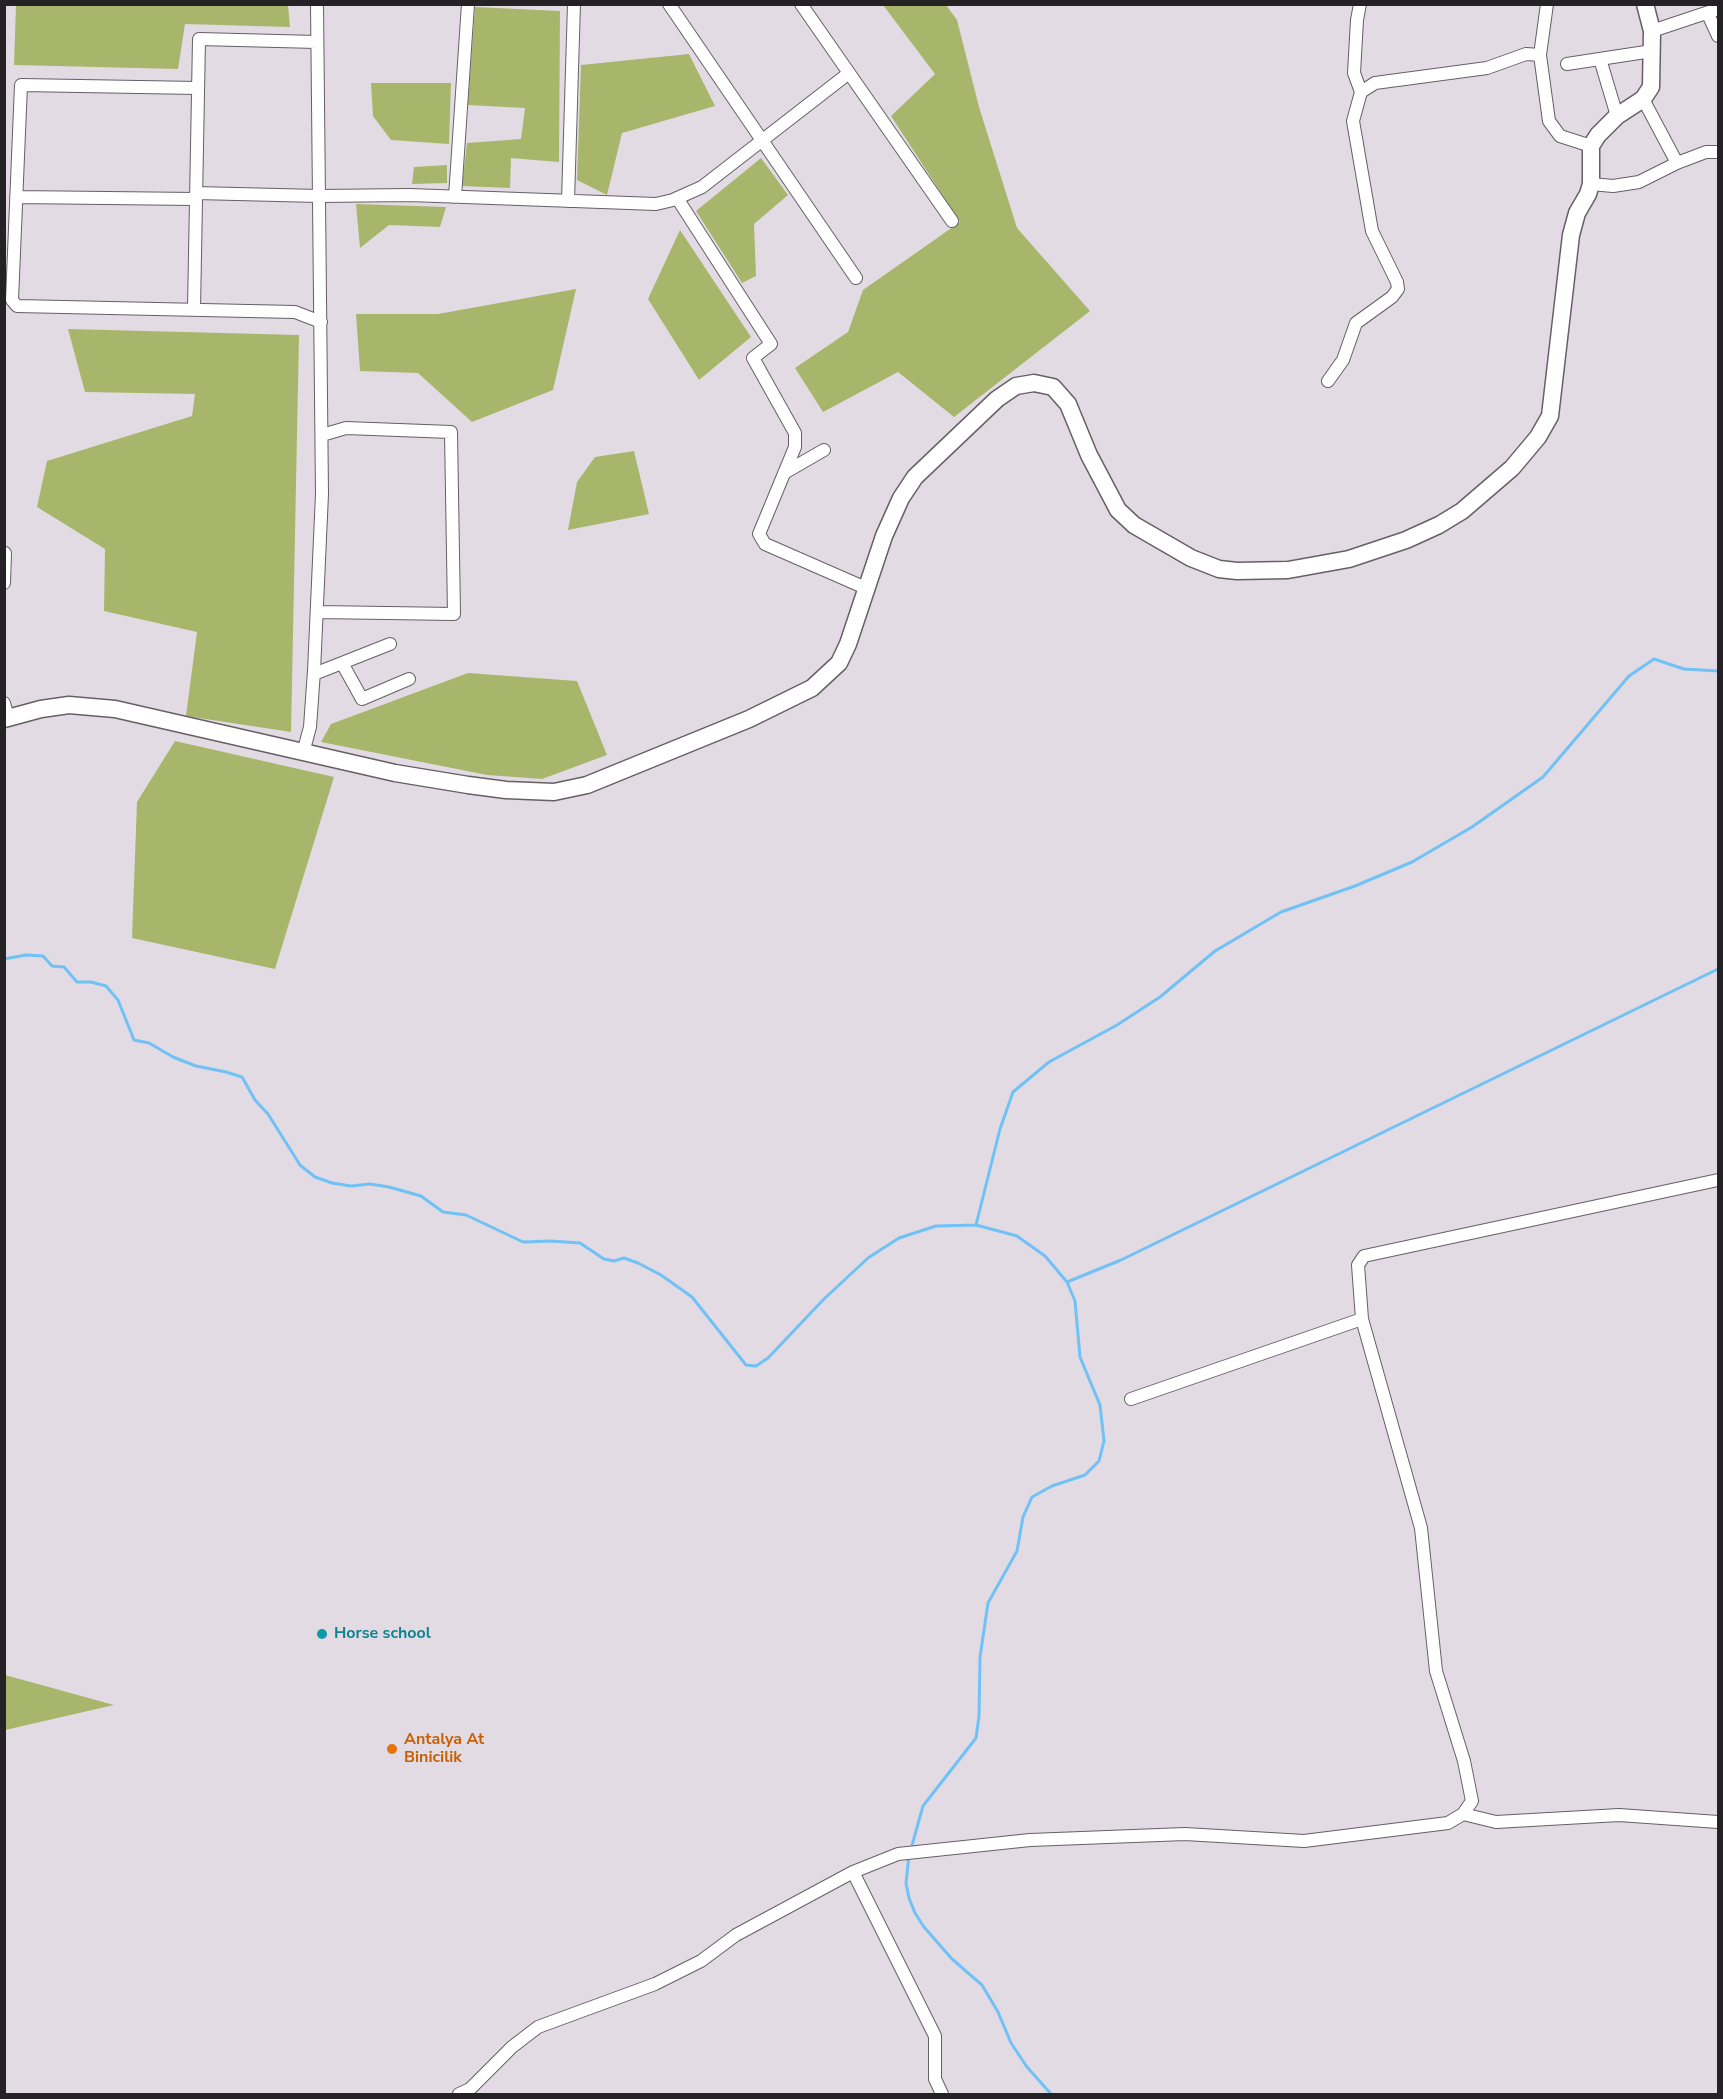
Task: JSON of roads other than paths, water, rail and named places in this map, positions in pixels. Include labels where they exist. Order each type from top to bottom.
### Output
[{"type":"street","points":[[303,753],[310,727],[314,674],[322,494],[317,4]]},
{"type":"street","points":[[455,197],[468,4]]},
{"type":"street","points":[[568,201],[574,4]]},
{"type":"street","points":[[669,4],[856,278]]},
{"type":"street","points":[[801,4],[952,221]]},
{"type":"street","points":[[1329,381],[1343,360],[1356,323],[1392,297],[1398,289],[1397,282],[1372,231],[1353,122],[1361,92],[1354,73],[1360,4]]},
{"type":"street","points":[[1547,4],[1540,55],[1549,122],[1560,136],[1591,146]]},
{"type":"street","points":[[6,713],[69,705],[115,709],[395,773],[506,790],[554,792],[587,785],[739,723],[812,688],[839,663],[868,590],[884,536],[901,498],[915,477],[997,399],[1016,386],[1034,383],[1053,387],[1068,404],[1089,455],[1118,510],[1134,525],[1191,558],[1219,569],[1288,570],[1348,559],[1384,549],[1438,525],[1462,511],[1512,468],[1538,437],[1550,416],[1571,235],[1577,213],[1591,184],[1591,146],[1598,135],[1617,116],[1643,99],[1651,87],[1652,31],[1645,4]]},
{"type":"street","points":[[1652,31],[1713,11],[1719,36]]},
{"type":"street","points":[[194,309],[199,39],[318,42]]},
{"type":"street","points":[[1567,64],[1652,51]]},
{"type":"street","points":[[1361,92],[1375,83],[1487,68],[1526,54],[1540,55]]},
{"type":"street","points":[[1600,59],[1617,116]]},
{"type":"street","points":[[16,197],[410,195],[656,204],[702,187],[849,73]]},
{"type":"street","points":[[198,88],[21,85],[12,300],[17,306],[295,312],[321,322]]},
{"type":"street","points":[[1643,99],[1677,163]]},
{"type":"street","points":[[1591,184],[1612,186],[1639,182],[1677,163],[1706,152],[1719,152]]},
{"type":"street","points":[[677,198],[771,344],[753,358],[795,433],[795,447],[759,534],[765,544],[868,590]]},
{"type":"street","points":[[318,612],[454,614],[451,432],[346,428],[322,435]]},
{"type":"street","points":[[784,473],[824,450]]},
{"type":"street","points":[[4,583],[5,553]]},
{"type":"street","points":[[314,674],[390,644]]},
{"type":"street","points":[[342,663],[362,699],[409,679]]},
{"type":"street","points":[[459,2094],[470,2089],[512,2047],[538,2027],[656,1983],[701,1961],[736,1935],[853,1872],[898,1854],[1030,1840],[1185,1834],[1304,1841],[1448,1823],[1463,1814],[1472,1801],[1464,1761],[1437,1671],[1421,1528],[1362,1319],[1358,1265],[1364,1256],[1719,1180]]},
{"type":"street","points":[[1131,1399],[1362,1319]]},
{"type":"street","points":[[1463,1814],[1496,1822],[1619,1815],[1719,1822]]},
{"type":"street","points":[[853,1872],[936,2036],[936,2079],[942,2094]]},
{"type":"waterway","points":[[976,1225],[1000,1129],[1013,1092],[1049,1062],[1117,1025],[1160,997],[1215,951],[1281,912],[1355,886],[1412,862],[1472,827],[1543,777],[1629,676],[1654,659],[1684,669],[1718,671]]},
{"type":"waterway","points":[[4,959],[26,955],[43,956],[52,966],[64,967],[77,982],[91,982],[106,986],[118,1000],[134,1040],[149,1043],[173,1057],[196,1066],[242,1077],[255,1100],[268,1114],[300,1165],[315,1177],[351,1186],[370,1184],[389,1187],[421,1196],[443,1212],[466,1215],[523,1242],[580,1243],[604,1259],[614,1261],[624,1258],[638,1263],[661,1275],[692,1297],[746,1365],[756,1366],[768,1358],[823,1300],[868,1258],[899,1238],[936,1226],[976,1225],[1017,1236],[1045,1256],[1067,1282],[1075,1301],[1080,1357],[1100,1405],[1104,1441],[1099,1461],[1085,1475],[1052,1486],[1032,1497],[1023,1517],[1017,1551],[988,1603],[980,1657],[979,1716],[976,1738],[923,1806],[911,1849]]},
{"type":"waterway","points":[[1067,1282],[1121,1260],[1718,969]]},
{"type":"waterway","points":[[909,1855],[906,1883],[915,1913],[952,1959],[982,1985],[998,2012],[1011,2043],[1027,2067],[1051,2094]]},
{"type":"place","name":"Horse school","points":[[322,1634]]},
{"type":"place","name":"Antalya At Binicilik","points":[[392,1749]]}]
